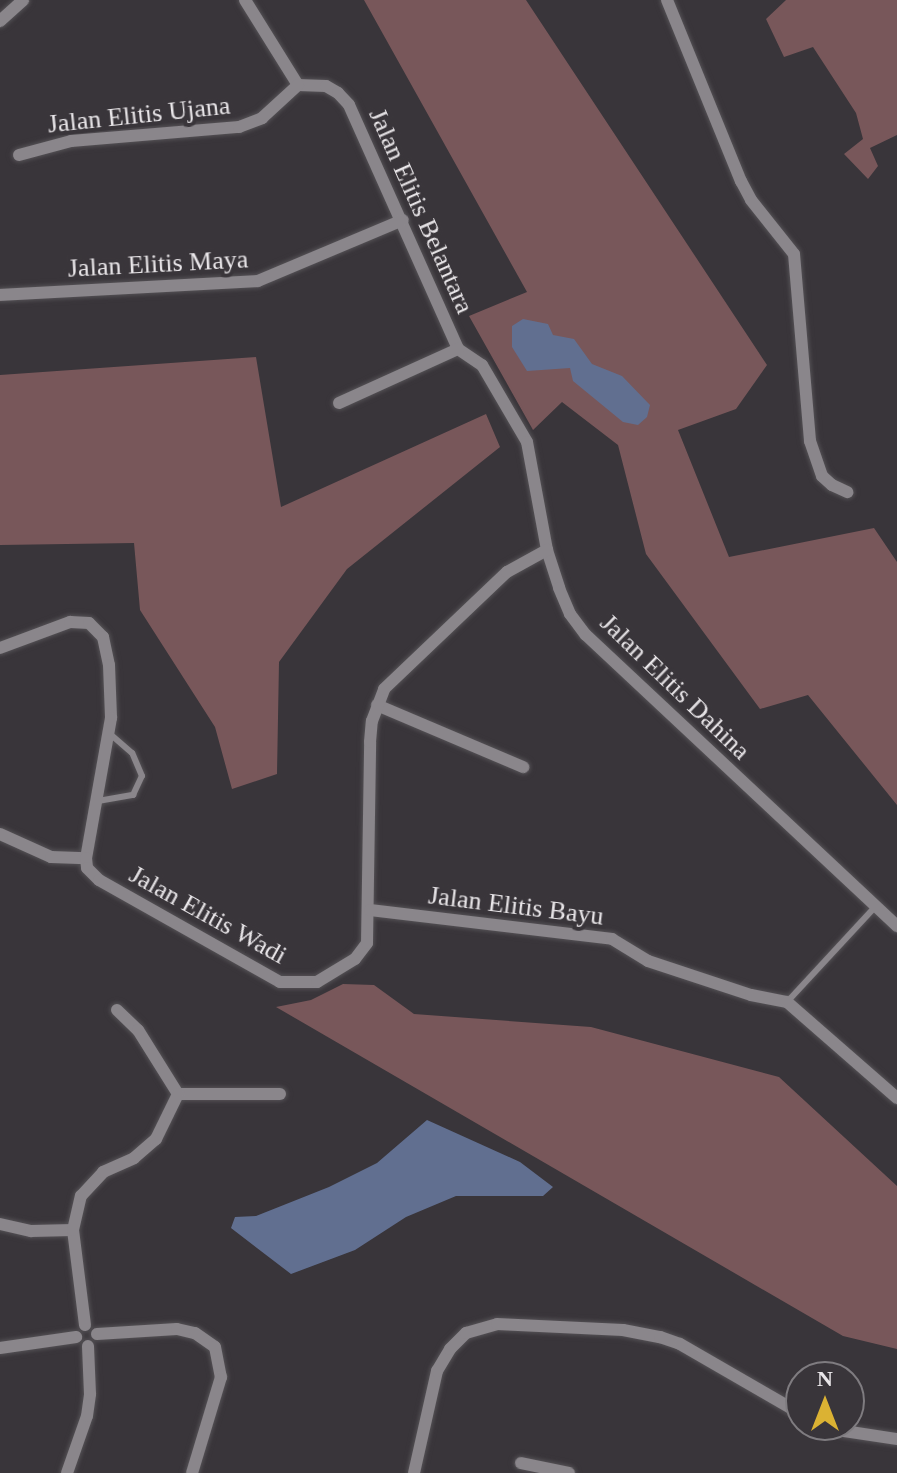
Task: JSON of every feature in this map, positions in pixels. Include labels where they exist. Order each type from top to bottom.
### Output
[{"type":"street","points":[[0,21],[23,0]]},
{"type":"street","points":[[245,0],[298,85]]},
{"type":"street","points":[[667,0],[741,181],[751,200],[794,254],[810,441],[822,476],[847,492]]},
{"type":"street","name":"Jalan Elitis Ujana","points":[[19,155],[71,141],[239,127],[262,118],[298,85]]},
{"type":"street","name":"Jalan Elitis Belantara","points":[[298,85],[326,86],[349,105],[458,349]]},
{"type":"street","name":"Jalan Elitis Maya","points":[[0,295],[258,281],[403,220]]},
{"type":"street","points":[[339,403],[458,349]]},
{"type":"street","name":"Jalan Elitis Dahina","points":[[458,349],[482,365],[527,442],[547,550],[564,601],[586,635],[897,926]]},
{"type":"street","points":[[523,767],[377,705],[394,676],[507,572],[547,550]]},
{"type":"street","points":[[0,648],[70,622],[89,623],[96,628],[107,648],[110,734],[86,858],[51,857],[0,834]]},
{"type":"street","name":"Jalan Elitis Wadi","points":[[86,858],[87,868],[99,880],[280,982],[292,985],[317,982],[355,959],[367,943],[370,910],[370,742],[377,705]]},
{"type":"street","name":"Jalan Elitis Bayu","points":[[370,910],[612,939],[648,961],[751,995],[787,1002],[897,1098]]},
{"type":"street","points":[[117,1010],[138,1030],[178,1094]]},
{"type":"street","points":[[178,1094],[280,1094]]},
{"type":"street","points":[[85,1325],[73,1230],[76,1210],[91,1182],[103,1172],[134,1158],[156,1139],[178,1094]]},
{"type":"street","points":[[0,1224],[31,1231],[73,1230]]},
{"type":"street","points":[[414,1473],[437,1371],[450,1349],[466,1333],[497,1324],[651,1334],[680,1344],[785,1405]]},
{"type":"street","points":[[76,1337],[79,1328],[85,1325],[91,1326],[97,1334]]},
{"type":"street","points":[[97,1334],[177,1329],[195,1333],[215,1347],[221,1377],[192,1473]]},
{"type":"street","points":[[88,1346],[97,1334]]},
{"type":"street","points":[[76,1337],[88,1346]]},
{"type":"street","points":[[0,1348],[76,1337]]},
{"type":"street","points":[[67,1473],[87,1416],[90,1394],[88,1346]]},
{"type":"street","points":[[865,1434],[897,1439]]},
{"type":"street","points":[[521,1463],[569,1473]]},
{"type":"lane","points":[[95,801],[133,795],[142,776],[132,753],[110,734]]},
{"type":"lane","points":[[787,1002],[875,907]]},
{"type":"shaded area","points":[[364,0],[526,0],[767,365],[736,409],[678,430],[729,557],[874,528],[897,562],[897,805],[808,695],[760,709],[646,554],[618,445],[562,402],[533,430],[469,316],[527,292]]},
{"type":"shaded area","points":[[786,0],[897,0],[897,135],[870,148],[878,166],[868,179],[844,154],[863,139],[856,113],[813,47],[784,57],[766,19]]},
{"type":"shaded area","points":[[256,357],[281,507],[486,414],[500,447],[347,569],[279,662],[277,774],[232,789],[215,727],[140,610],[134,543],[0,545],[0,375]]},
{"type":"shaded area","points":[[343,984],[374,985],[414,1014],[591,1027],[779,1077],[897,1186],[897,1349],[843,1336],[276,1007],[311,1000]]},
{"type":"water","points":[[523,319],[548,324],[553,335],[574,339],[592,364],[622,376],[650,405],[647,417],[638,425],[623,422],[573,381],[570,368],[527,371],[512,347],[512,326]]},
{"type":"water","points":[[427,1120],[520,1162],[553,1187],[543,1196],[456,1196],[406,1217],[355,1250],[291,1274],[231,1228],[235,1217],[256,1216],[329,1187],[377,1163]]}]
